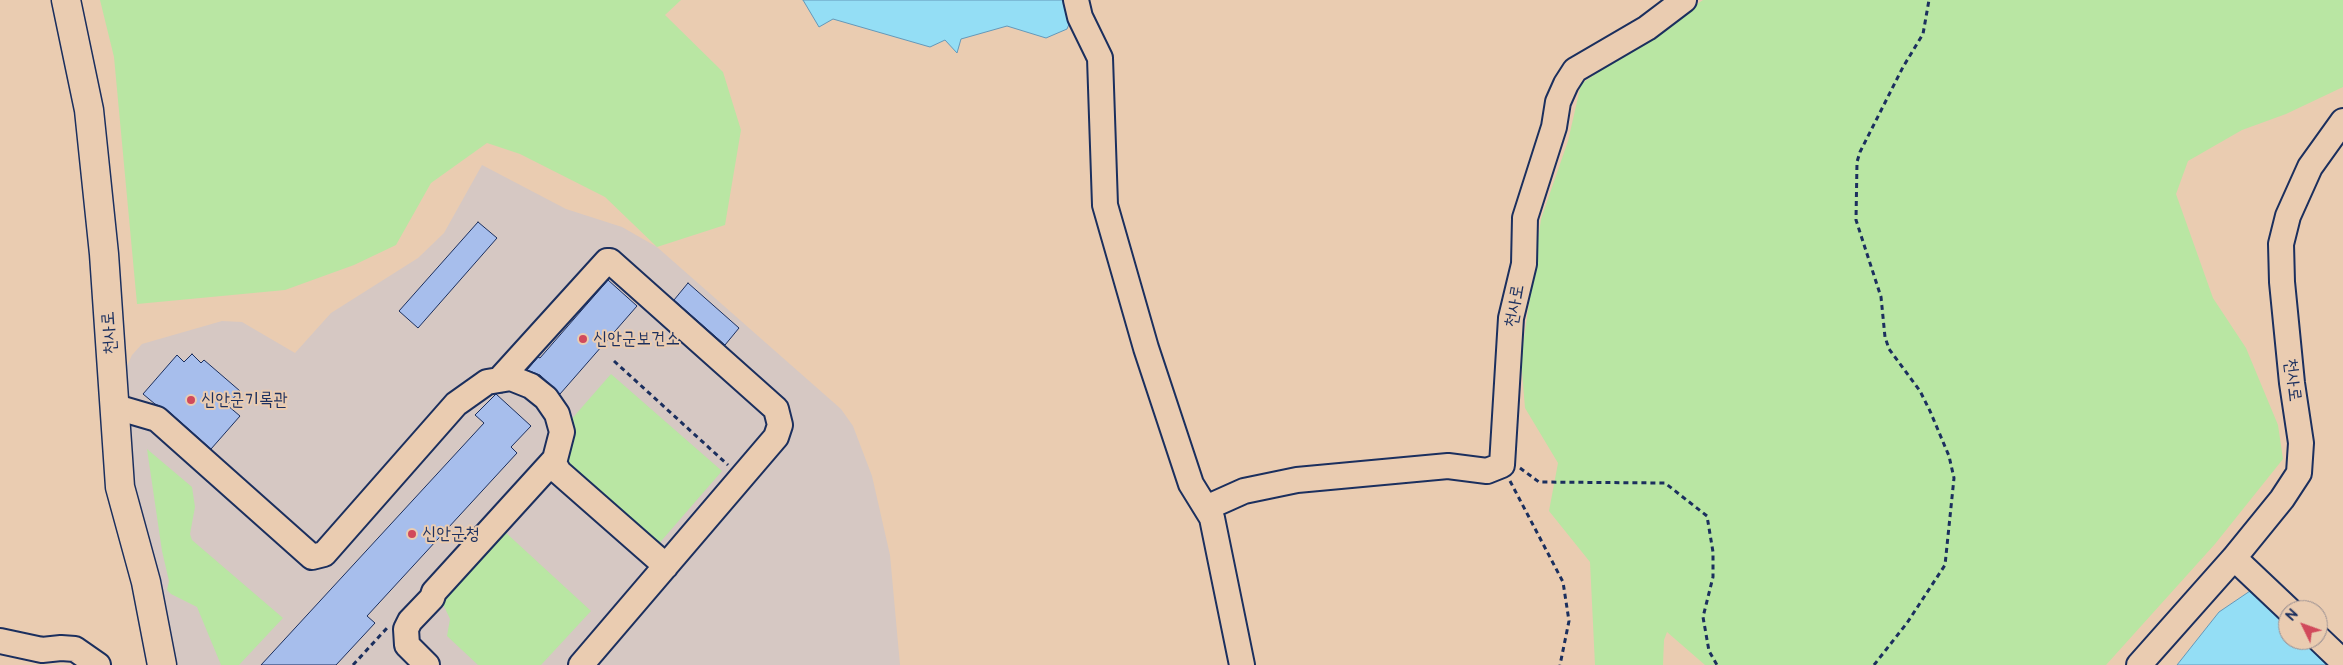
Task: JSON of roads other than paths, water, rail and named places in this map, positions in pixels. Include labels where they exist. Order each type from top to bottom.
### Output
[{"type":"main road","name":"천사로","points":[[66,0],[89,110],[104,254],[120,487],[146,582],[162,665]]},
{"type":"street","points":[[1076,0],[1080,17],[1100,58],[1106,205],[1146,348],[1191,484],[1212,518],[1242,665]]},
{"type":"street","name":"천사로","points":[[1206,508],[1244,491],[1297,480],[1448,466],[1487,471],[1502,462],[1511,318],[1524,264],[1525,218],[1566,84],[1575,70],[1647,28],[1684,0]]},
{"type":"street","name":"천사로","points":[[2139,665],[2234,558],[2282,499],[2299,473],[2301,444],[2292,383],[2282,282],[2281,244],[2288,216],[2310,167],[2343,120]]},
{"type":"street","points":[[499,380],[604,262],[610,261],[776,409],[780,425],[776,437],[581,665]]},
{"type":"street","points":[[116,407],[158,419],[312,556],[324,554],[456,404],[487,382],[511,378],[531,386],[546,398],[557,414],[562,432],[554,464],[559,472],[666,566]]},
{"type":"street","points":[[427,665],[408,645],[406,629],[410,621],[555,459]]},
{"type":"street","points":[[2234,558],[2278,600]]},
{"type":"street","points":[[0,642],[42,650],[75,649],[98,665]]},
{"type":"street","points":[[2328,648],[2343,662]]},
{"type":"water","points":[[803,0],[1070,0],[1073,15],[1067,29],[1046,38],[1007,26],[961,39],[957,53],[945,40],[930,47],[833,19],[819,27]]},
{"type":"water","points":[[2253,589],[2278,613],[2278,650],[2314,650],[2329,665],[2177,665],[2219,612]]},
{"type":"place","name":"신안군보건소","points":[[583,339]]},
{"type":"place","name":"신안군기록관","points":[[191,400]]},
{"type":"place","name":"신안군청","points":[[412,534]]}]
